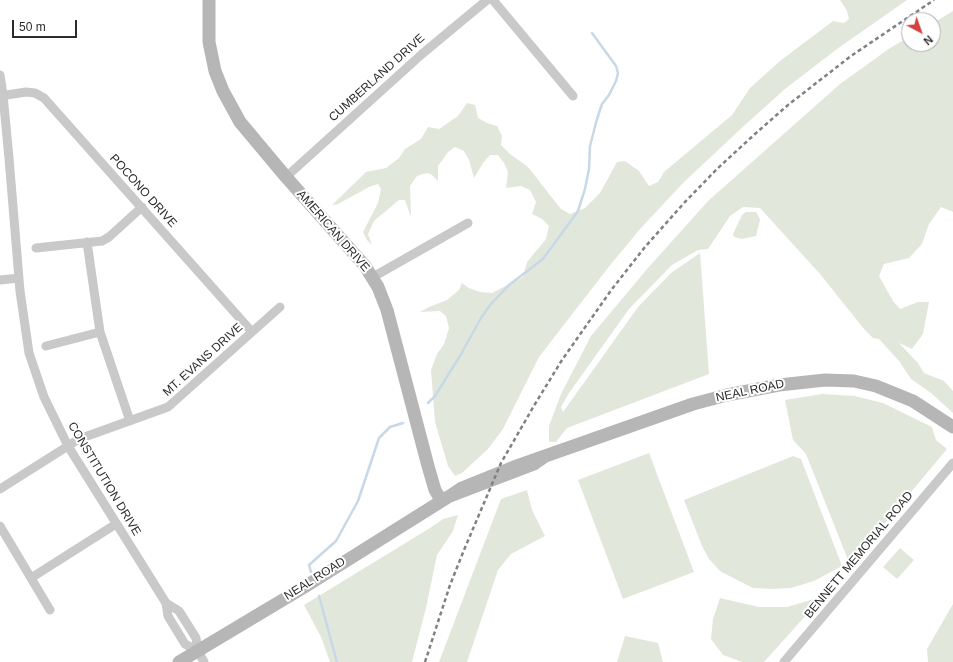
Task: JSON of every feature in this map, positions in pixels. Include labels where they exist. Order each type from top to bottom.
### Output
[{"type":"street","name":"AMERICAN DRIVE","points":[[208,0],[209,42],[215,71],[223,92],[236,115],[247,132],[356,255],[373,278],[387,310],[435,490],[445,498]]},
{"type":"street","name":"CUMBERLAND DRIVE","points":[[286,177],[422,54],[487,0]]},
{"type":"street","points":[[493,0],[573,96]]},
{"type":"street","name":"CONSTITUTION DRIVE","points":[[0,75],[19,278],[28,353],[44,397],[68,446],[166,603],[179,611],[196,638],[201,657]]},
{"type":"street","name":"POCONO DRIVE","points":[[2,95],[35,92],[44,98],[252,332]]},
{"type":"street","points":[[36,248],[102,241],[109,237],[142,207]]},
{"type":"street","points":[[373,278],[468,223]]},
{"type":"street","points":[[87,242],[100,332],[130,421]]},
{"type":"street","points":[[0,280],[19,278]]},
{"type":"street","name":"MT. EVANS DRIVE","points":[[0,488],[80,439],[168,407],[280,307]]},
{"type":"street","points":[[46,346],[100,332]]},
{"type":"street","name":"NEAL ROAD","points":[[179,662],[201,657],[306,586],[462,488],[534,460],[693,404],[756,389],[806,381],[843,380],[876,386],[903,396],[953,428]]},
{"type":"street","name":"BENNETT MEMORIAL ROAD","points":[[784,662],[953,463]]},
{"type":"street","points":[[31,578],[116,524]]},
{"type":"street","points":[[0,526],[50,610]]},
{"type":"shaded area","points":[[840,0],[907,0],[837,49],[785,89],[684,182],[641,228],[611,264],[539,357],[503,429],[488,449],[462,473],[455,476],[448,466],[435,422],[431,370],[437,354],[444,344],[449,328],[446,316],[440,311],[420,312],[447,300],[459,290],[462,283],[469,288],[480,292],[492,293],[523,277],[527,262],[546,239],[549,226],[542,219],[532,214],[536,202],[530,190],[521,186],[506,188],[508,172],[498,155],[490,155],[474,178],[469,160],[464,151],[455,147],[448,152],[438,166],[438,181],[432,175],[427,173],[417,176],[410,186],[411,217],[405,200],[399,200],[374,221],[368,234],[372,245],[367,240],[363,232],[378,203],[381,189],[378,184],[369,187],[338,204],[332,205],[366,172],[386,168],[399,158],[405,149],[421,139],[428,127],[439,129],[458,116],[467,103],[475,105],[478,118],[497,126],[502,136],[501,145],[510,154],[528,167],[561,209],[570,214],[585,208],[600,193],[617,162],[625,161],[639,171],[649,186],[658,182],[664,172],[732,115],[750,88],[780,61],[833,21],[844,23],[849,19],[847,11]]},
{"type":"shaded area","points":[[953,11],[953,212],[941,207],[929,224],[922,244],[909,258],[884,264],[879,276],[893,301],[900,309],[918,302],[929,302],[923,334],[912,349],[899,343],[918,363],[924,373],[944,381],[953,391],[953,413],[931,393],[911,379],[899,361],[879,339],[873,338],[864,329],[820,274],[760,208],[743,207],[730,216],[708,249],[698,250],[672,265],[629,309],[569,393],[561,407],[563,412],[638,307],[671,273],[700,253],[709,374],[567,428],[556,442],[549,442],[549,426],[561,394],[591,336],[647,269],[708,201],[840,84],[890,48],[901,42],[901,52],[941,52],[941,18]]},
{"type":"shaded area","points":[[746,212],[756,212],[759,217],[760,220],[756,236],[742,239],[734,237],[733,234],[742,215]]},
{"type":"shaded area","points":[[822,394],[855,396],[883,403],[932,427],[936,440],[947,449],[850,565],[806,454],[793,440],[785,400]]},
{"type":"shaded area","points":[[649,453],[694,572],[623,599],[578,480]]},
{"type":"shaded area","points":[[793,456],[801,459],[842,566],[814,581],[791,588],[753,588],[720,571],[709,559],[702,546],[684,500]]},
{"type":"shaded area","points":[[527,490],[532,510],[545,536],[511,554],[498,570],[467,662],[439,662],[501,499]]},
{"type":"shaded area","points":[[458,515],[453,531],[437,555],[426,608],[412,662],[330,662],[321,637],[304,605],[443,519]]},
{"type":"shaded area","points":[[900,548],[914,560],[897,579],[883,567]]},
{"type":"shaded area","points":[[720,598],[759,607],[787,607],[814,599],[809,612],[764,662],[742,662],[723,655],[711,639],[713,619]]},
{"type":"shaded area","points":[[953,604],[953,662],[928,662],[927,649]]},
{"type":"shaded area","points":[[625,636],[658,643],[663,662],[617,662]]},
{"type":"waterway","points":[[428,403],[435,396],[490,305],[509,285],[543,259],[578,211],[585,189],[589,169],[590,146],[597,119],[602,104],[609,95],[618,73],[616,66],[592,33]]},
{"type":"waterway","points":[[311,572],[309,565],[336,541],[358,501],[379,438],[390,427],[403,423]]},
{"type":"waterway","points":[[319,596],[337,662]]},
{"type":"railway","points":[[425,662],[450,585],[501,463],[562,360],[612,289],[645,247],[684,203],[717,169],[755,134],[788,105],[851,56],[934,0]]}]
